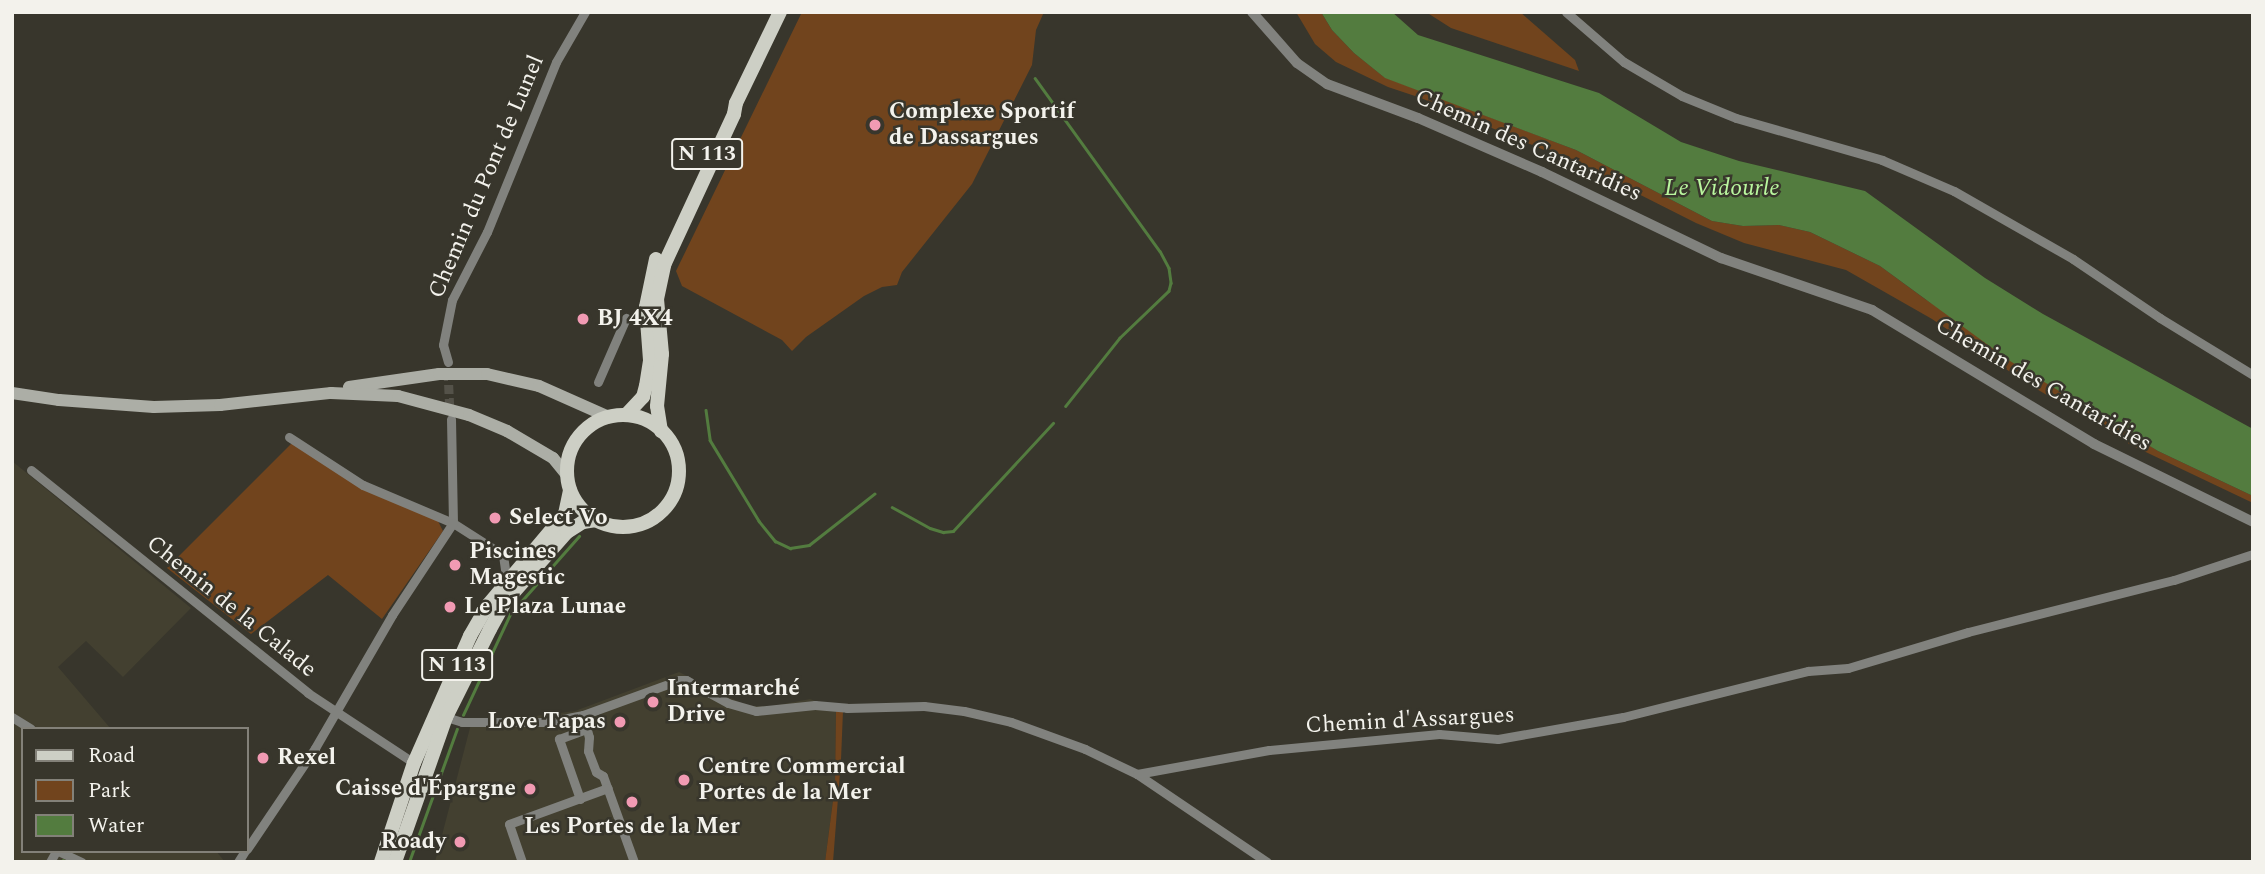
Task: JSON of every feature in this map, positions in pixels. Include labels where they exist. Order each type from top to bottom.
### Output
[{"type":"main road","name":"N 113","points":[[661,431],[657,406],[662,354],[657,313],[660,280],[670,249],[780,12]]},
{"type":"main road","name":"N 113","points":[[626,415],[643,397],[646,386],[650,360],[646,307],[655,260],[728,111],[736,103]]},
{"type":"main road","points":[[331,393],[340,388],[439,374],[487,374],[538,386],[610,417]]},
{"type":"main road","points":[[12,393],[71,402],[154,407],[220,405],[331,393],[398,396],[468,415],[507,431],[544,452],[567,475]]},
{"type":"main road","points":[[626,415],[649,422],[661,431],[675,451],[678,463],[676,488],[671,499],[655,517],[644,523],[620,527],[596,520],[583,511],[570,491],[567,475],[569,456],[577,438],[592,425],[610,417],[626,415]]},
{"type":"main road","name":"N 113","points":[[381,862],[414,763],[470,636],[507,582],[565,514],[570,491]]},
{"type":"main road","name":"N 113","points":[[395,862],[446,717],[505,601],[567,532],[583,522],[596,520]]},
{"type":"street","name":"Chemin du Pont de Lunel","points":[[448,362],[443,345],[452,300],[487,232],[556,62],[585,12]]},
{"type":"street","name":"Chemin des Cantaridies","points":[[1252,12],[1297,63],[1327,84],[1418,118],[1542,172],[1721,258],[1872,310],[2094,444],[2253,522]]},
{"type":"street","points":[[1566,12],[1624,62],[1682,96],[1736,118],[1882,160],[1954,191],[2073,260],[2253,375]]},
{"type":"street","points":[[598,382],[626,318]]},
{"type":"street","points":[[248,847],[336,713],[392,615],[453,523],[451,419]]},
{"type":"street","points":[[289,438],[363,485],[453,523],[503,555],[532,553]]},
{"type":"street","name":"Chemin de la Calade","points":[[31,470],[336,713],[414,763]]},
{"type":"street","name":"Chemin d'Assargues","points":[[1137,774],[1213,758],[1385,738],[1439,734],[1498,739],[1623,717],[1808,671],[1848,668],[1968,632],[2174,580],[2253,554]]},
{"type":"street","points":[[503,555],[507,582]]},
{"type":"street","points":[[446,717],[462,722],[522,723],[583,715],[679,680],[728,703],[756,711],[815,705],[847,708],[924,706],[964,711],[1012,722],[1085,749],[1137,774],[1267,862]]},
{"type":"street","points":[[583,715],[591,760],[608,789],[634,862]]},
{"type":"street","points":[[12,717],[28,727]]},
{"type":"street","points":[[580,799],[559,739],[586,729]]},
{"type":"street","points":[[522,862],[509,824],[608,789]]},
{"type":"street","points":[[62,853],[82,862]]},
{"type":"shaded area","points":[[12,461],[191,608],[123,677],[86,641],[58,667],[109,727],[21,727],[21,853],[218,853],[225,862],[12,862]]},
{"type":"shaded area","points":[[679,672],[747,706],[773,706],[810,699],[836,709],[835,785],[825,862],[435,862],[471,724],[575,711]]},
{"type":"green space","name":"Complexe Sportif de Dassargues","points":[[802,12],[1044,12],[1036,30],[1032,65],[972,184],[902,272],[897,285],[882,287],[864,296],[806,337],[792,351],[782,340],[682,286],[676,271]]},
{"type":"green space","points":[[1296,12],[1321,12],[1332,30],[1354,53],[1384,77],[1576,150],[1712,221],[1743,226],[1779,225],[1810,232],[1880,266],[1925,299],[2158,451],[2253,496],[2253,503],[2131,445],[2028,384],[1932,319],[1846,270],[1744,243],[1696,223],[1589,169],[1421,98],[1388,87],[1336,62],[1315,44]]},
{"type":"green space","points":[[1426,12],[1520,12],[1575,60],[1579,71],[1451,28]]},
{"type":"green space","points":[[292,443],[438,521],[443,531],[382,619],[328,575],[251,634],[167,568]]},
{"type":"green space","points":[[836,709],[843,711],[841,760],[833,862],[825,862],[835,785]]},
{"type":"water","name":"Le Vidourle","points":[[1321,12],[1392,12],[1418,35],[1599,93],[1681,142],[1739,161],[1865,191],[1985,278],[2043,314],[2253,429],[2253,496],[2158,451],[2010,361],[1880,266],[1810,232],[1779,225],[1743,226],[1712,221],[1576,150],[1385,78],[1354,53],[1332,30]]},
{"type":"waterway","points":[[1035,78],[1160,251],[1169,268],[1171,283],[1169,291],[1120,338],[1066,406]]},
{"type":"waterway","points":[[706,410],[710,440],[759,521],[775,541],[790,548],[809,545],[874,494]]},
{"type":"waterway","points":[[892,507],[930,528],[943,532],[953,531],[1053,423]]},
{"type":"waterway","points":[[463,715],[510,614],[579,536]]},
{"type":"waterway","points":[[409,862],[457,729]]},
{"type":"waterway","points":[[63,860],[67,862]]},
{"type":"tunnel","points":[[448,371],[450,413]]},
{"type":"place","name":"Complexe Sportif de Dassargues","points":[[875,125]]},
{"type":"place","name":"BJ 4X4","points":[[583,319]]},
{"type":"place","name":"Select Vo","points":[[495,518]]},
{"type":"place","name":"Piscines Magestic","points":[[455,565]]},
{"type":"place","name":"Le Plaza Lunae","points":[[450,607]]},
{"type":"place","name":"Intermarché Drive","points":[[653,702]]},
{"type":"place","name":"Love Tapas","points":[[620,722]]},
{"type":"place","name":"Rexel","points":[[263,758]]},
{"type":"place","name":"Centre Commercial Portes de la Mer","points":[[684,780]]},
{"type":"place","name":"Caisse d'Épargne","points":[[530,789]]},
{"type":"place","name":"Les Portes de la Mer","points":[[632,802]]},
{"type":"place","name":"Roady","points":[[460,842]]}]
